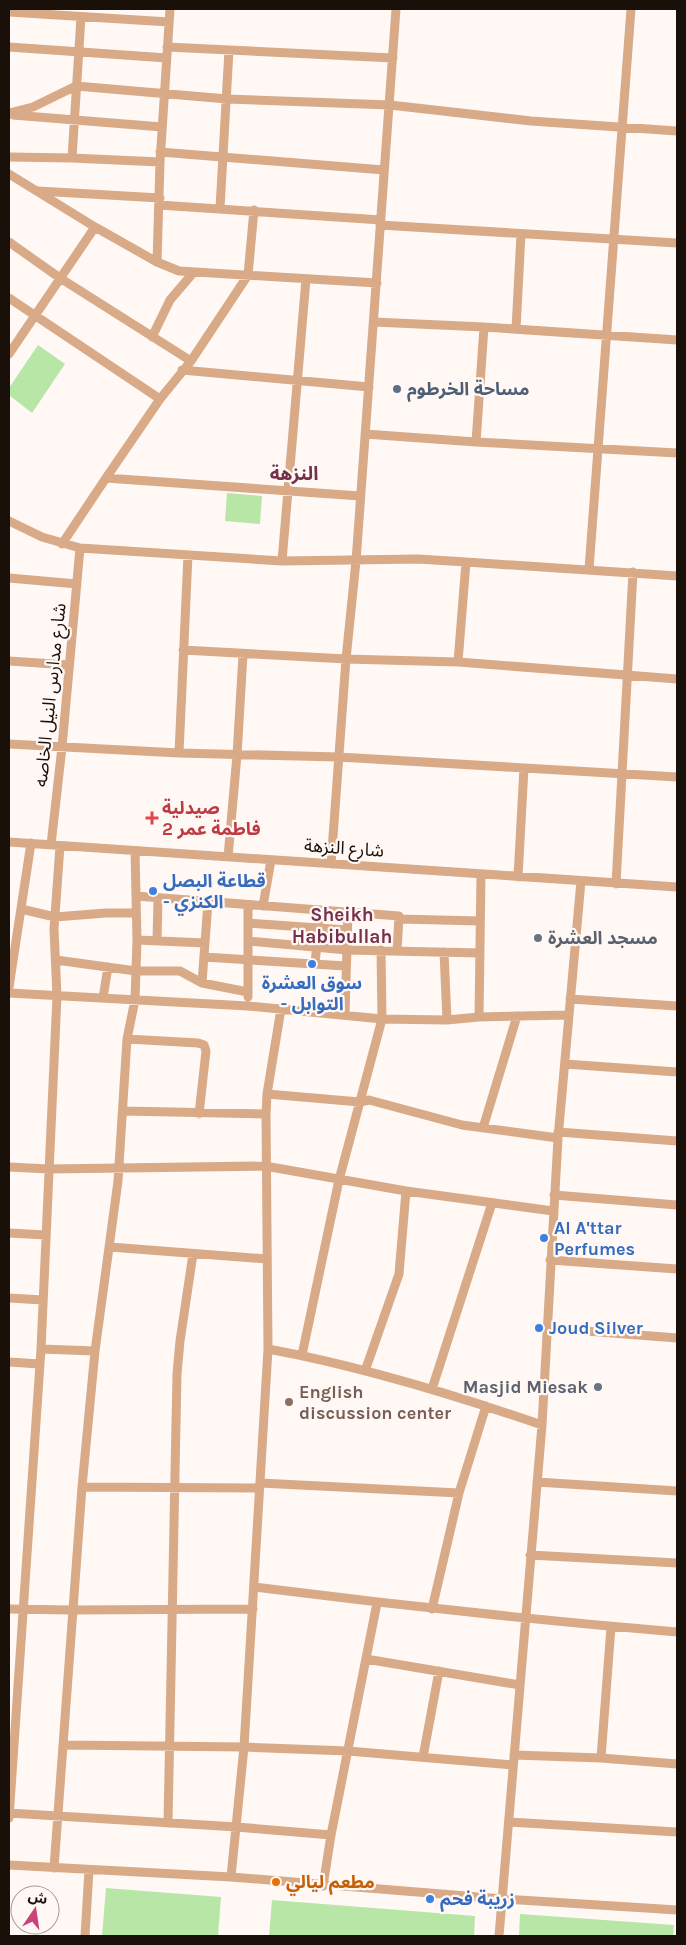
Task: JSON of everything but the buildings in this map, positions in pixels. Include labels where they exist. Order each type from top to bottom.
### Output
[{"type":"street","points":[[157,262],[160,152],[170,9]]},
{"type":"street","points":[[331,864],[346,660],[356,561],[396,9]]},
{"type":"street","points":[[589,569],[608,336],[631,9]]},
{"type":"street","points":[[9,12],[169,22]]},
{"type":"street","points":[[72,158],[81,17]]},
{"type":"street","points":[[167,46],[393,58]]},
{"type":"street","points":[[9,47],[166,58]]},
{"type":"street","points":[[220,208],[229,50]]},
{"type":"street","points":[[9,114],[33,107],[76,86],[227,99],[390,105],[531,121],[677,131]]},
{"type":"street","points":[[9,114],[162,127]]},
{"type":"street","points":[[160,152],[384,170]]},
{"type":"street","points":[[9,157],[160,162]]},
{"type":"street","points":[[9,174],[95,227],[157,262],[179,271],[377,283]]},
{"type":"street","points":[[36,191],[521,234],[677,243]]},
{"type":"street","points":[[62,544],[160,399],[191,361],[248,275],[254,210]]},
{"type":"street","points":[[9,354],[95,227]]},
{"type":"street","points":[[516,329],[521,234]]},
{"type":"street","points":[[9,242],[60,278],[191,361]]},
{"type":"street","points":[[152,337],[170,300],[193,273]]},
{"type":"street","points":[[282,561],[306,279]]},
{"type":"street","points":[[9,298],[160,399]]},
{"type":"street","points":[[374,322],[484,327],[677,340]]},
{"type":"street","points":[[476,442],[484,327]]},
{"type":"street","points":[[182,370],[369,387]]},
{"type":"street","points":[[365,434],[677,453]]},
{"type":"street","points":[[106,478],[360,496]]},
{"type":"street","points":[[9,521],[42,537],[80,548],[282,561],[418,560],[466,562],[677,576]]},
{"type":"street","name":"شارع مدارس النيل الخاصه","points":[[9,1818],[12,1740],[24,1610],[41,1349],[57,996],[55,845],[80,548]]},
{"type":"street","points":[[179,753],[188,555]]},
{"type":"street","points":[[458,662],[466,562]]},
{"type":"street","points":[[616,884],[634,572]]},
{"type":"street","points":[[9,578],[77,584]]},
{"type":"street","points":[[183,650],[346,660],[458,662],[677,679]]},
{"type":"street","points":[[228,857],[243,655]]},
{"type":"street","points":[[9,661],[69,665]]},
{"type":"street","points":[[9,744],[179,753],[339,757],[677,777]]},
{"type":"street","points":[[518,877],[524,768]]},
{"type":"street","name":"شارع النزهة","points":[[9,842],[677,887]]},
{"type":"street","points":[[9,988],[31,843]]},
{"type":"street","points":[[54,1868],[82,1487],[95,1351],[119,1169],[127,1039],[135,1000],[137,940],[136,851]]},
{"type":"street","points":[[263,906],[271,860]]},
{"type":"street","points":[[479,1017],[481,874]]},
{"type":"street","points":[[499,1936],[542,1425],[552,1211],[581,881]]},
{"type":"street","points":[[136,896],[399,916],[399,919],[480,921]]},
{"type":"street","points":[[158,898],[158,941]]},
{"type":"street","points":[[202,983],[208,902]]},
{"type":"street","points":[[248,905],[248,1006]]},
{"type":"street","points":[[21,909],[55,917],[136,913]]},
{"type":"street","points":[[315,964],[320,910]]},
{"type":"street","points":[[345,1015],[348,912]]},
{"type":"street","points":[[397,951],[399,919]]},
{"type":"street","points":[[248,924],[347,930]]},
{"type":"street","points":[[9,925],[19,925]]},
{"type":"street","points":[[137,940],[205,943]]},
{"type":"street","points":[[248,941],[346,950],[480,954]]},
{"type":"street","points":[[302,1355],[339,1180],[382,1019],[381,950]]},
{"type":"street","points":[[444,952],[447,1020]]},
{"type":"street","points":[[204,957],[346,966]]},
{"type":"street","points":[[56,960],[136,971],[180,971],[202,983],[248,992]]},
{"type":"street","points":[[102,998],[108,967]]},
{"type":"street","points":[[9,993],[248,1006],[382,1019],[447,1020],[479,1017],[568,1015]]},
{"type":"street","points":[[570,999],[677,1006]]},
{"type":"street","points":[[231,1878],[244,1747],[268,1349],[265,1166],[267,1094],[281,1009]]},
{"type":"street","points":[[483,1128],[517,1016]]},
{"type":"street","points":[[127,1039],[198,1043],[204,1045],[206,1051],[199,1114]]},
{"type":"street","points":[[565,1064],[677,1072]]},
{"type":"street","points":[[267,1094],[360,1102],[369,1100],[462,1126],[558,1135],[677,1141]]},
{"type":"street","points":[[123,1110],[199,1114],[266,1114]]},
{"type":"street","points":[[9,1167],[119,1169],[265,1166],[406,1191],[552,1211]]},
{"type":"street","points":[[364,1371],[399,1274],[406,1191]]},
{"type":"street","points":[[554,1195],[677,1205]]},
{"type":"street","points":[[432,1389],[492,1203]]},
{"type":"street","points":[[9,1233],[46,1235]]},
{"type":"street","points":[[110,1247],[267,1259]]},
{"type":"street","points":[[168,1823],[171,1608],[179,1349],[193,1254]]},
{"type":"street","points":[[550,1260],[677,1269]]},
{"type":"street","points":[[9,1298],[43,1300]]},
{"type":"street","points":[[547,1328],[677,1338]]},
{"type":"street","points":[[41,1349],[95,1351]]},
{"type":"street","points":[[268,1349],[302,1355],[432,1389],[542,1425]]},
{"type":"street","points":[[9,1362],[40,1364]]},
{"type":"street","points":[[432,1609],[459,1492],[486,1406]]},
{"type":"street","points":[[537,1482],[677,1491]]},
{"type":"street","points":[[82,1487],[260,1486],[459,1492]]},
{"type":"street","points":[[530,1555],[677,1563]]},
{"type":"street","points":[[254,1586],[377,1603],[525,1620],[677,1632]]},
{"type":"street","points":[[324,1886],[331,1835],[377,1603]]},
{"type":"street","points":[[9,1609],[253,1609]]},
{"type":"street","points":[[601,1758],[612,1627]]},
{"type":"street","points":[[366,1659],[520,1685]]},
{"type":"street","points":[[423,1757],[439,1671]]},
{"type":"street","points":[[9,1672],[19,1672]]},
{"type":"street","points":[[63,1745],[244,1747],[514,1760],[601,1758],[677,1764]]},
{"type":"street","points":[[9,1813],[237,1827],[331,1835]]},
{"type":"street","points":[[509,1822],[677,1832]]},
{"type":"street","points":[[9,1865],[231,1878],[502,1899],[677,1910]]},
{"type":"street","points":[[85,1936],[89,1870]]},
{"type":"green space","points":[[38,345],[65,364],[32,413],[9,395],[9,388]]},
{"type":"green space","points":[[227,493],[262,496],[260,524],[225,521]]},
{"type":"green space","points":[[106,1888],[221,1897],[218,1936],[102,1936]]},
{"type":"green space","points":[[272,1900],[475,1916],[474,1936],[269,1936]]},
{"type":"green space","points":[[520,1914],[674,1925],[673,1936],[519,1936]]},
{"type":"place","name":"مساحة الخرطوم","points":[[397,389]]},
{"type":"place","name":"صيدلية فاطمة عمر 2","points":[[152,818]]},
{"type":"place","name":"قطاعة البصل - الكنزي","points":[[153,891]]},
{"type":"place","name":"مسجد العشرة","points":[[538,938]]},
{"type":"place","name":"سوق العشرة - التوابل","points":[[312,964]]},
{"type":"place","name":"Al A'ttar Perfumes","points":[[544,1238]]},
{"type":"place","name":"Joud Silver","points":[[539,1328]]},
{"type":"place","name":"Masjid Miesak","points":[[598,1387]]},
{"type":"place","name":"English discussion center","points":[[289,1402]]},
{"type":"place","name":"مطعم ليالي","points":[[276,1882]]},
{"type":"place","name":"زريبة فحم","points":[[430,1899]]},
{"type":"district","name":"النزهة","points":[[294,474]]},
{"type":"district","name":"Sheikh Habibullah","points":[[342,926]]}]
